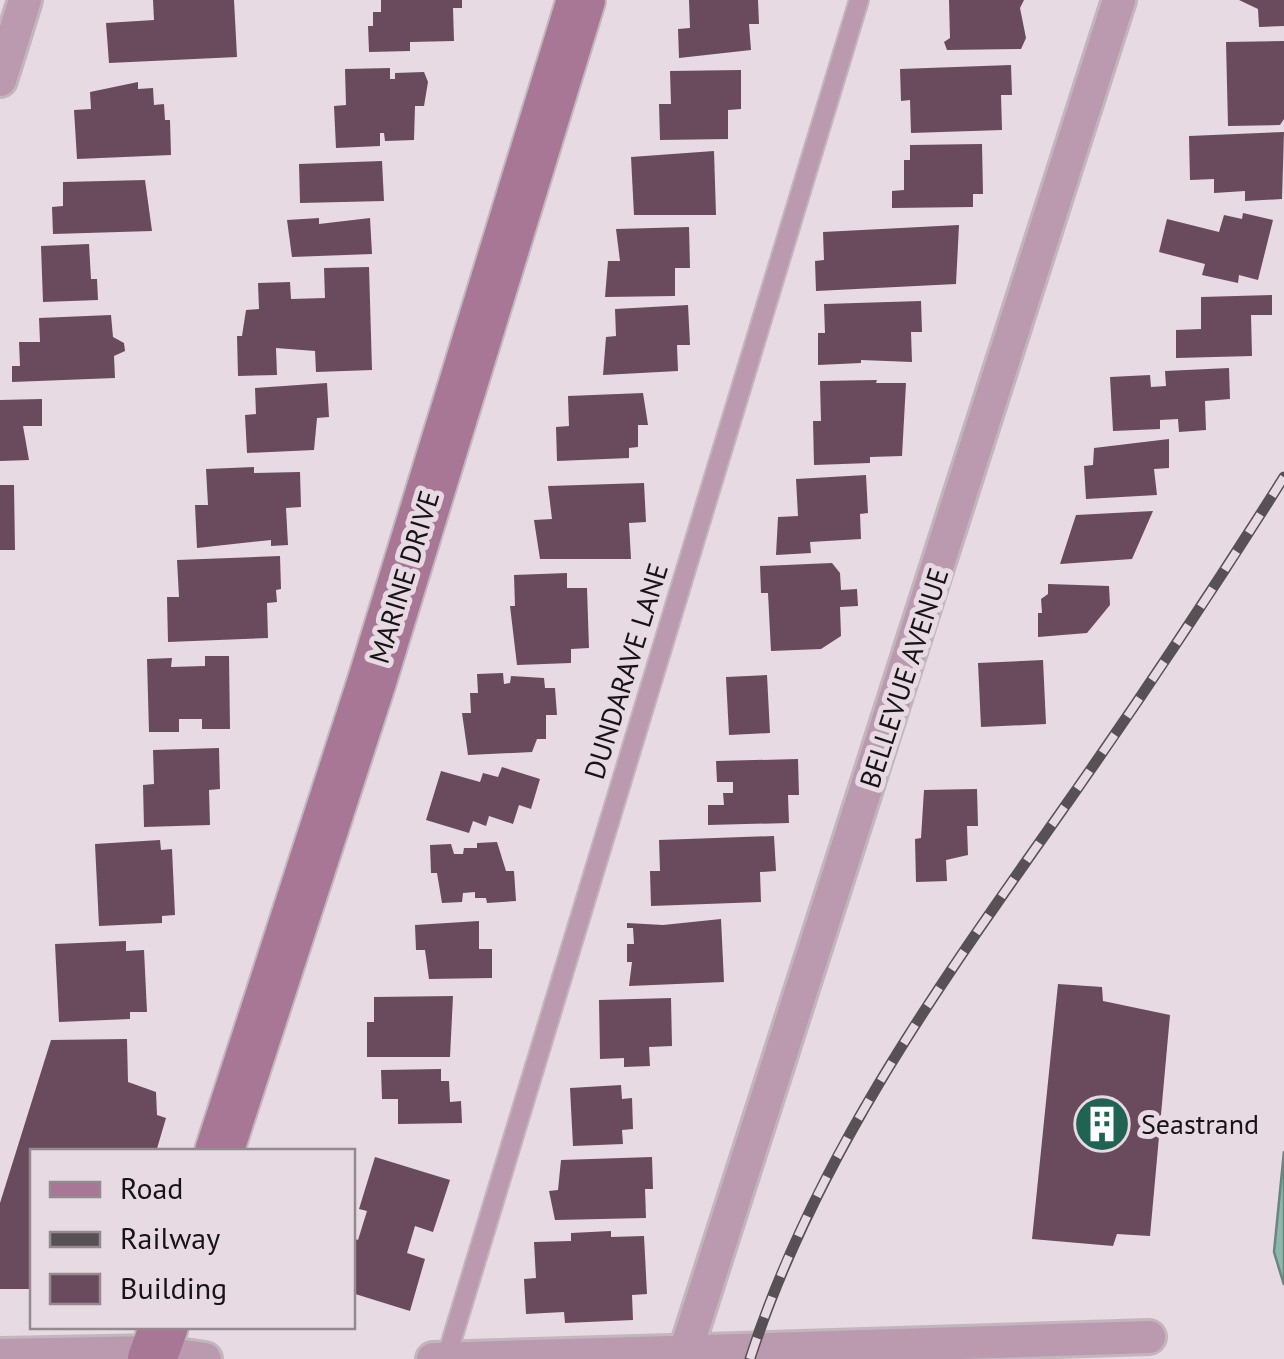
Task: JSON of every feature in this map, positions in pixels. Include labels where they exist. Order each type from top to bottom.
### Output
[{"type":"main road","name":"MARINE DRIVE","points":[[219,1149],[371,684],[582,0]]},
{"type":"street","points":[[0,80],[25,0]]},
{"type":"street","name":"BELLEVUE AVENUE","points":[[684,1357],[1120,0]]},
{"type":"street","points":[[433,1359],[684,1357],[1148,1337]]},
{"type":"street","points":[[0,1354],[157,1349],[205,1359]]},
{"type":"lane","name":"DUNDARAVE LANE","points":[[446,1359],[860,0]]},
{"type":"shaded area","points":[[1284,1151],[1284,1285],[1274,1252]]},
{"type":"building","points":[[153,0],[234,0],[237,57],[109,63],[106,23],[154,20]]},
{"type":"building","points":[[381,0],[462,0],[462,8],[453,8],[454,41],[410,42],[410,51],[369,52],[368,26],[373,26],[373,12],[381,12]]},
{"type":"building","points":[[689,0],[758,0],[759,24],[749,24],[751,50],[679,58],[678,29],[690,28]]},
{"type":"building","points":[[949,0],[1024,0],[1020,8],[1026,38],[1021,49],[947,50],[944,42],[950,38]]},
{"type":"building","points":[[1239,0],[1284,0],[1284,26],[1259,27],[1258,9]]},
{"type":"building","points":[[1284,41],[1284,119],[1280,125],[1228,126],[1226,42]]},
{"type":"building","points":[[1011,65],[1012,95],[1001,95],[1002,130],[911,133],[910,100],[901,101],[900,69]]},
{"type":"building","points":[[390,68],[390,79],[395,79],[395,73],[424,72],[428,82],[424,106],[415,106],[414,140],[385,141],[384,133],[380,133],[380,146],[336,148],[334,106],[346,105],[345,69]]},
{"type":"building","points":[[741,70],[741,109],[728,110],[728,139],[660,140],[659,104],[671,104],[670,71]]},
{"type":"building","points":[[138,82],[138,89],[153,88],[154,105],[164,104],[165,120],[170,120],[171,155],[77,159],[74,110],[91,109],[90,92]]},
{"type":"building","points":[[1284,132],[1282,199],[1245,201],[1245,191],[1214,193],[1214,179],[1190,180],[1189,136]]},
{"type":"building","points":[[982,144],[983,194],[973,194],[973,207],[892,208],[892,191],[904,190],[904,160],[910,160],[910,145]]},
{"type":"building","points":[[714,151],[716,215],[634,215],[631,157]]},
{"type":"building","points":[[382,161],[384,201],[300,203],[299,164]]},
{"type":"building","points":[[145,180],[152,231],[53,234],[52,207],[63,206],[63,182]]},
{"type":"building","points":[[1243,213],[1273,220],[1258,280],[1239,275],[1238,283],[1202,275],[1205,264],[1159,252],[1167,219],[1219,232],[1224,215],[1242,219]]},
{"type":"building","points":[[319,218],[319,224],[370,218],[372,254],[292,257],[287,220]]},
{"type":"building","points":[[959,225],[956,284],[816,291],[815,261],[824,260],[823,232]]},
{"type":"building","points":[[689,227],[690,268],[675,268],[675,296],[605,297],[608,261],[620,261],[616,229]]},
{"type":"building","points":[[89,244],[91,279],[97,279],[98,300],[43,302],[41,246]]},
{"type":"building","points":[[369,267],[372,370],[316,372],[315,351],[276,348],[277,375],[238,376],[237,336],[242,336],[246,310],[259,309],[258,283],[290,282],[291,299],[325,298],[324,268]]},
{"type":"building","points":[[1272,295],[1272,315],[1251,315],[1252,356],[1176,358],[1176,330],[1201,329],[1201,297]]},
{"type":"building","points":[[921,301],[922,332],[911,332],[912,362],[861,360],[818,365],[818,333],[825,333],[824,304]]},
{"type":"building","points":[[688,305],[690,345],[677,345],[678,371],[603,375],[606,337],[616,336],[615,309]]},
{"type":"building","points":[[111,315],[113,337],[124,343],[125,351],[114,356],[115,378],[12,382],[12,366],[20,366],[19,342],[40,342],[39,318]]},
{"type":"building","points":[[1229,368],[1230,399],[1205,401],[1206,430],[1179,432],[1178,419],[1160,420],[1160,429],[1113,431],[1110,377],[1150,375],[1151,387],[1166,386],[1165,371]]},
{"type":"building","points":[[877,380],[876,383],[906,383],[902,456],[870,457],[870,463],[814,465],[813,421],[821,421],[820,381]]},
{"type":"building","points":[[327,383],[329,417],[317,418],[314,450],[247,453],[245,415],[256,414],[255,388]]},
{"type":"building","points":[[643,393],[648,425],[638,425],[638,447],[629,448],[629,458],[557,461],[556,427],[569,426],[568,396]]},
{"type":"building","points":[[42,399],[42,426],[23,426],[29,460],[0,461],[0,400]]},
{"type":"building","points":[[1169,439],[1169,468],[1154,469],[1157,495],[1086,499],[1084,466],[1093,465],[1094,448]]},
{"type":"building","points":[[254,467],[254,473],[300,472],[301,507],[286,508],[288,545],[271,546],[271,540],[197,548],[195,505],[208,505],[206,469]]},
{"type":"building","points":[[866,475],[868,513],[860,514],[861,539],[810,542],[811,553],[776,555],[778,517],[798,516],[796,479]]},
{"type":"building","points":[[644,483],[646,522],[629,523],[631,559],[540,559],[534,520],[552,519],[548,486]]},
{"type":"building","points":[[0,485],[14,485],[15,550],[0,550]]},
{"type":"building","points":[[1153,511],[1132,559],[1060,564],[1076,515]]},
{"type":"building","points":[[280,556],[281,589],[276,590],[277,602],[267,603],[268,638],[168,642],[167,597],[179,597],[177,560]]},
{"type":"building","points":[[832,563],[840,573],[841,590],[857,589],[858,606],[840,607],[841,636],[821,649],[771,651],[768,593],[761,593],[760,566]]},
{"type":"building","points":[[567,573],[567,588],[587,588],[589,648],[571,649],[571,663],[517,665],[510,606],[515,606],[514,575]]},
{"type":"building","points":[[1048,584],[1109,586],[1110,605],[1087,633],[1038,637],[1038,613],[1042,613],[1041,599],[1048,594]]},
{"type":"building","points":[[205,656],[229,656],[230,729],[202,729],[202,719],[179,719],[179,732],[149,732],[147,659],[172,658],[171,667],[205,666]]},
{"type":"building","points":[[1043,660],[1046,724],[981,727],[978,663]]},
{"type":"building","points":[[503,673],[504,684],[510,683],[511,676],[544,678],[545,688],[555,688],[557,715],[546,715],[546,739],[537,739],[532,752],[468,755],[462,713],[471,713],[470,693],[478,693],[477,674]]},
{"type":"building","points":[[767,675],[770,733],[729,735],[726,677]]},
{"type":"building","points":[[219,748],[220,789],[209,790],[210,825],[144,827],[143,785],[154,784],[153,750]]},
{"type":"building","points":[[798,759],[799,795],[788,795],[789,823],[708,825],[708,805],[724,805],[723,793],[733,793],[733,782],[717,782],[716,761]]},
{"type":"building","points":[[502,767],[540,779],[531,809],[519,805],[513,824],[489,816],[486,826],[473,821],[469,833],[426,820],[441,771],[480,782],[483,773],[498,777]]},
{"type":"building","points":[[977,789],[978,826],[967,826],[968,855],[946,860],[947,881],[916,882],[915,839],[921,838],[924,790]]},
{"type":"building","points":[[774,836],[776,871],[760,872],[761,902],[651,906],[650,871],[660,871],[659,840]]},
{"type":"building","points":[[160,840],[161,850],[172,849],[175,915],[162,916],[162,923],[99,926],[95,844]]},
{"type":"building","points":[[497,842],[506,871],[514,871],[516,901],[487,903],[486,898],[475,898],[475,892],[463,893],[462,902],[442,903],[437,873],[431,873],[430,845],[451,844],[454,854],[463,854],[464,848],[477,848],[477,843]]},
{"type":"building","points":[[721,919],[724,982],[629,986],[632,962],[627,962],[627,944],[634,944],[633,928],[627,928],[627,923],[663,925]]},
{"type":"building","points":[[479,921],[479,949],[492,949],[492,978],[429,979],[425,950],[416,950],[415,925]]},
{"type":"building","points":[[126,941],[126,951],[144,950],[147,1012],[130,1012],[130,1019],[59,1022],[55,944]]},
{"type":"building","name":"Seastrand","points":[[1058,984],[1102,987],[1103,1001],[1170,1015],[1150,1236],[1117,1234],[1113,1246],[1032,1239]]},
{"type":"building","points":[[453,996],[450,1057],[367,1057],[367,1022],[374,1022],[374,997]]},
{"type":"building","points":[[671,998],[672,1046],[649,1047],[650,1066],[624,1067],[624,1058],[600,1059],[599,1000]]},
{"type":"building","points":[[127,1039],[128,1082],[156,1092],[157,1115],[166,1118],[157,1149],[30,1149],[30,1289],[0,1289],[0,1203],[51,1040]]},
{"type":"building","points":[[441,1069],[441,1081],[449,1081],[450,1102],[461,1101],[462,1123],[398,1124],[398,1099],[382,1099],[381,1070]]},
{"type":"building","points":[[621,1085],[622,1099],[632,1098],[633,1129],[622,1130],[623,1144],[573,1146],[570,1088]]},
{"type":"building","points":[[375,1157],[450,1180],[433,1232],[415,1226],[407,1253],[425,1259],[410,1311],[355,1294],[355,1239],[358,1240],[367,1211],[359,1209]]},
{"type":"building","points":[[652,1157],[653,1189],[645,1189],[646,1218],[555,1220],[549,1191],[558,1190],[561,1160]]},
{"type":"building","points":[[611,1231],[611,1237],[644,1236],[647,1294],[632,1295],[633,1320],[565,1323],[564,1312],[526,1314],[524,1279],[536,1278],[534,1242],[571,1241],[571,1233]]},
{"type":"railway","points":[[750,1359],[808,1214],[882,1078],[967,947],[1172,650],[1284,477]]},
{"type":"place","name":"Seastrand","points":[[1102,1124]]}]
